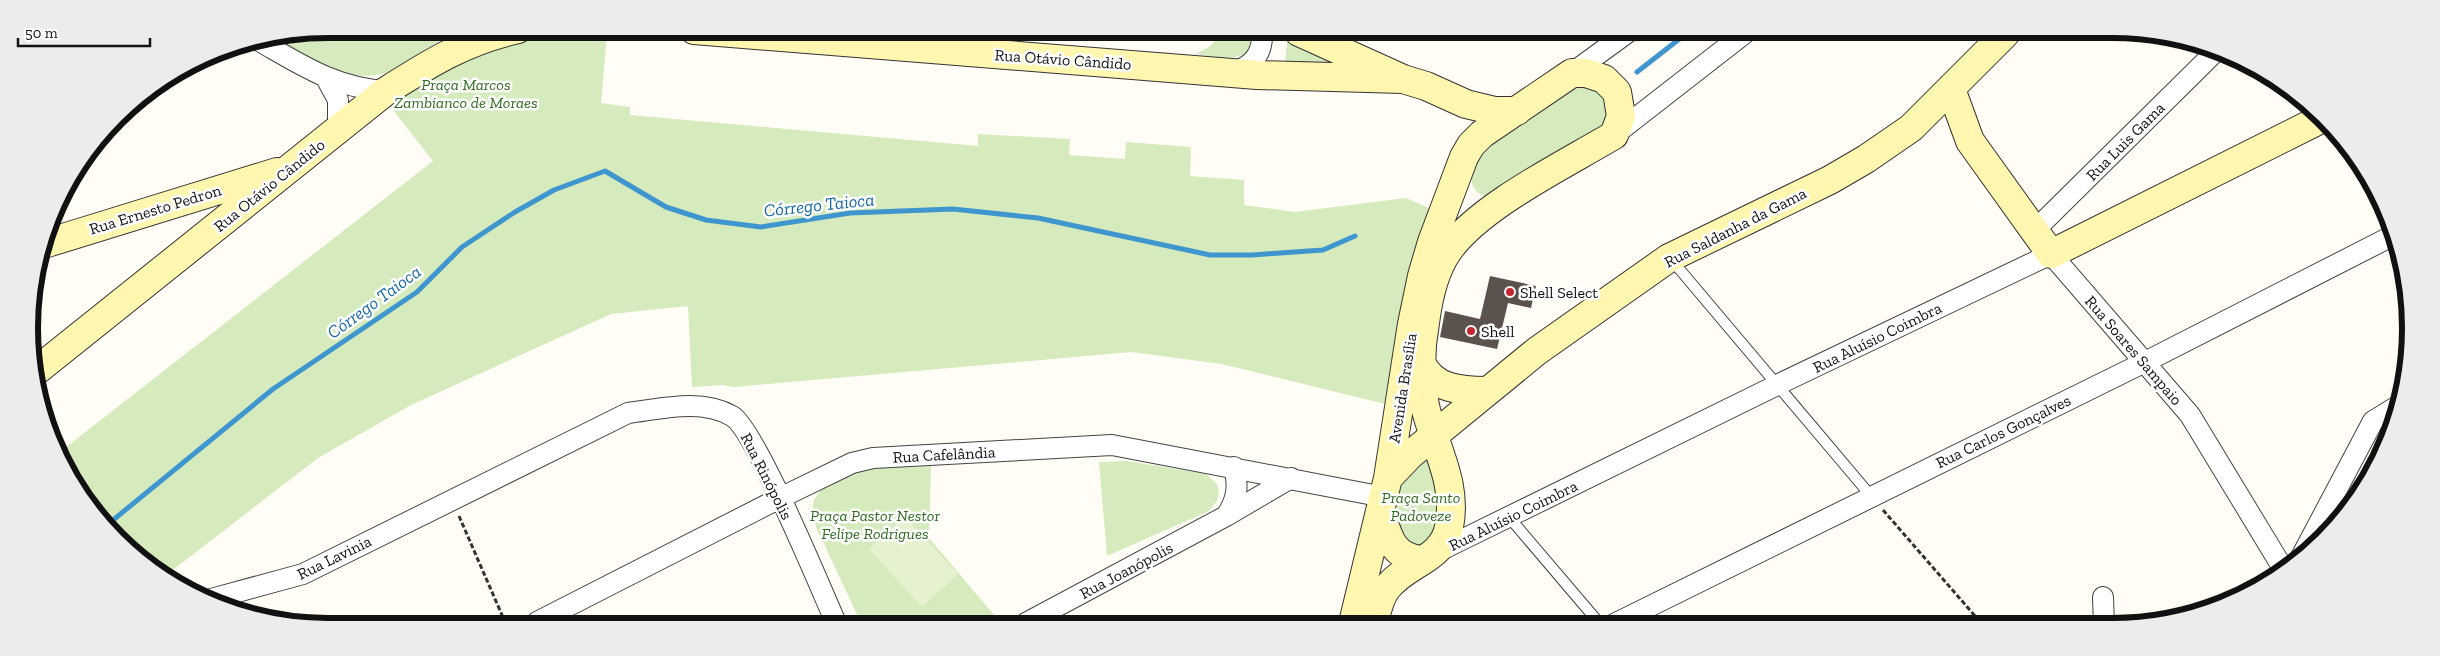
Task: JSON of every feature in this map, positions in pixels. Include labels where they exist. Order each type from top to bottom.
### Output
[{"type":"main road","name":"Rua Otávio Cândido","points":[[40,368],[386,91],[445,54],[478,38]]},
{"type":"main road","name":"Rua Otávio Cândido","points":[[877,38],[961,51],[1234,72],[1403,80]]},
{"type":"main road","points":[[1312,38],[1403,80],[1426,86],[1481,109],[1517,111]]},
{"type":"main road","name":"Rua Saldanha da Gama","points":[[1384,496],[1401,463],[1536,351],[1669,258],[1830,180],[1866,159],[1911,128],[2001,38]]},
{"type":"main road","points":[[1462,163],[1477,138],[1572,73],[1596,75],[1604,79],[1617,92],[1621,116],[1614,135]]},
{"type":"main road","name":"Rua Soares Sampaio","points":[[1951,89],[1970,141],[2051,254]]},
{"type":"main road","points":[[1448,96],[1462,122],[1465,135],[1462,183],[1468,192],[1487,202],[1501,203]]},
{"type":"main road","name":"Rua Aluísio Coimbra","points":[[2051,254],[2316,122]]},
{"type":"main road","name":"Rua Soares Sampaio","points":[[1911,128],[1934,126],[1951,129],[1970,141]]},
{"type":"main road","name":"Avenida Brasília","points":[[1376,618],[1385,590],[1397,576],[1427,557],[1448,534],[1451,516],[1450,485],[1426,407],[1421,362],[1426,316],[1437,274],[1443,260],[1460,236],[1501,203],[1614,135]]},
{"type":"main road","name":"Avenida Brasília","points":[[1354,618],[1384,496],[1412,324],[1422,276],[1432,242],[1462,163]]},
{"type":"main road","name":"Rua Ernesto Pedron","points":[[51,242],[293,167]]},
{"type":"main road","points":[[1421,362],[1429,376],[1440,383],[1461,390],[1487,391]]},
{"type":"main road","points":[[1384,496],[1392,546],[1408,557],[1427,557]]},
{"type":"street","points":[[938,38],[961,51]]},
{"type":"street","points":[[1234,72],[1247,67],[1258,58],[1263,44],[1262,38]]},
{"type":"street","points":[[1572,73],[1620,38]]},
{"type":"street","points":[[1614,135],[1739,38]]},
{"type":"street","points":[[265,44],[326,78],[365,89],[386,91]]},
{"type":"street","name":"Rua Luis Gama","points":[[2035,230],[2211,56]]},
{"type":"street","points":[[326,78],[338,100],[338,130]]},
{"type":"street","name":"Rua Carlos Gonçalves","points":[[1626,618],[2145,362],[2388,238]]},
{"type":"street","name":"Rua Soares Sampaio","points":[[2051,254],[2145,362],[2202,433],[2281,564]]},
{"type":"street","name":"Rua Aluísio Coimbra","points":[[1427,557],[1777,384],[2051,254]]},
{"type":"street","name":"Rua Rinópolis","points":[[452,499],[628,414],[684,406],[719,410],[734,417],[745,430],[780,498],[834,618]]},
{"type":"street","points":[[2310,540],[2373,421],[2391,410]]},
{"type":"street","name":"Rua Cafelândia","points":[[544,618],[780,498],[852,463],[873,458],[1098,444],[1127,446],[1384,496]]},
{"type":"street","points":[[1226,516],[1236,498],[1234,467]]},
{"type":"street","name":"Rua Joanópolis","points":[[1035,618],[1226,516],[1291,478]]},
{"type":"street","name":"Rua Lavinia","points":[[219,597],[303,574],[452,499]]},
{"type":"street","points":[[2103,597],[2104,618]]},
{"type":"lane","points":[[1669,258],[1871,496]]},
{"type":"lane","points":[[1509,518],[1595,618]]},
{"type":"path","points":[[1871,496],[1977,618]]},
{"type":"path","points":[[452,499],[504,618]]},
{"type":"green space","points":[[309,38],[444,38],[387,73],[371,76],[342,73],[316,62],[280,42]]},
{"type":"green space","name":"Praça Marcos Zambianco de Moraes","points":[[520,38],[607,38],[601,103],[630,107],[630,115],[978,146],[978,134],[1070,139],[1069,155],[1125,159],[1126,142],[1191,147],[1190,176],[1244,180],[1244,205],[1295,212],[1406,198],[1431,209],[1389,405],[1222,364],[1131,352],[734,387],[722,385],[692,387],[688,306],[611,314],[411,405],[318,458],[170,572],[136,546],[110,520],[86,489],[64,449],[433,161],[386,101],[407,85]]},
{"type":"green space","points":[[1216,38],[1253,38],[1248,51],[1241,55],[1224,58],[1195,54],[1210,46]]},
{"type":"green space","points":[[1288,38],[1299,38],[1366,68],[1285,65]]},
{"type":"green space","points":[[1586,85],[1600,92],[1607,99],[1608,125],[1486,197],[1477,192],[1472,184],[1472,177],[1477,161],[1488,147],[1511,128],[1576,86]]},
{"type":"green space","points":[[1127,461],[1206,474],[1217,484],[1219,493],[1217,501],[1209,511],[1107,556],[1099,462]]},
{"type":"green space","name":"Praça Santo Padoveze","points":[[1422,461],[1428,461],[1437,467],[1440,539],[1415,548],[1399,534],[1397,501],[1403,480]]},
{"type":"green space","name":"Praça Pastor Nestor Felipe Rodrigues","points":[[931,466],[929,538],[995,616],[991,618],[859,618],[816,527],[812,510],[814,500],[821,490],[858,471],[874,468]]},
{"type":"green space","points":[[905,516],[958,574],[922,607],[869,549]]},
{"type":"building","points":[[1490,276],[1536,286],[1531,308],[1508,303],[1497,349],[1440,337],[1445,311],[1480,319]]},
{"type":"waterway","name":"Córrego Taioca","points":[[1637,72],[1681,38]]},
{"type":"waterway","name":"Córrego Taioca","points":[[111,521],[273,389],[417,292],[462,247],[515,212],[554,190],[605,171],[666,207],[706,220],[761,227],[850,213],[953,209],[1038,218],[1210,255],[1252,255],[1323,250],[1355,236]]},
{"type":"place","name":"Shell Select","points":[[1510,292]]},
{"type":"place","name":"Shell","points":[[1471,331]]}]
